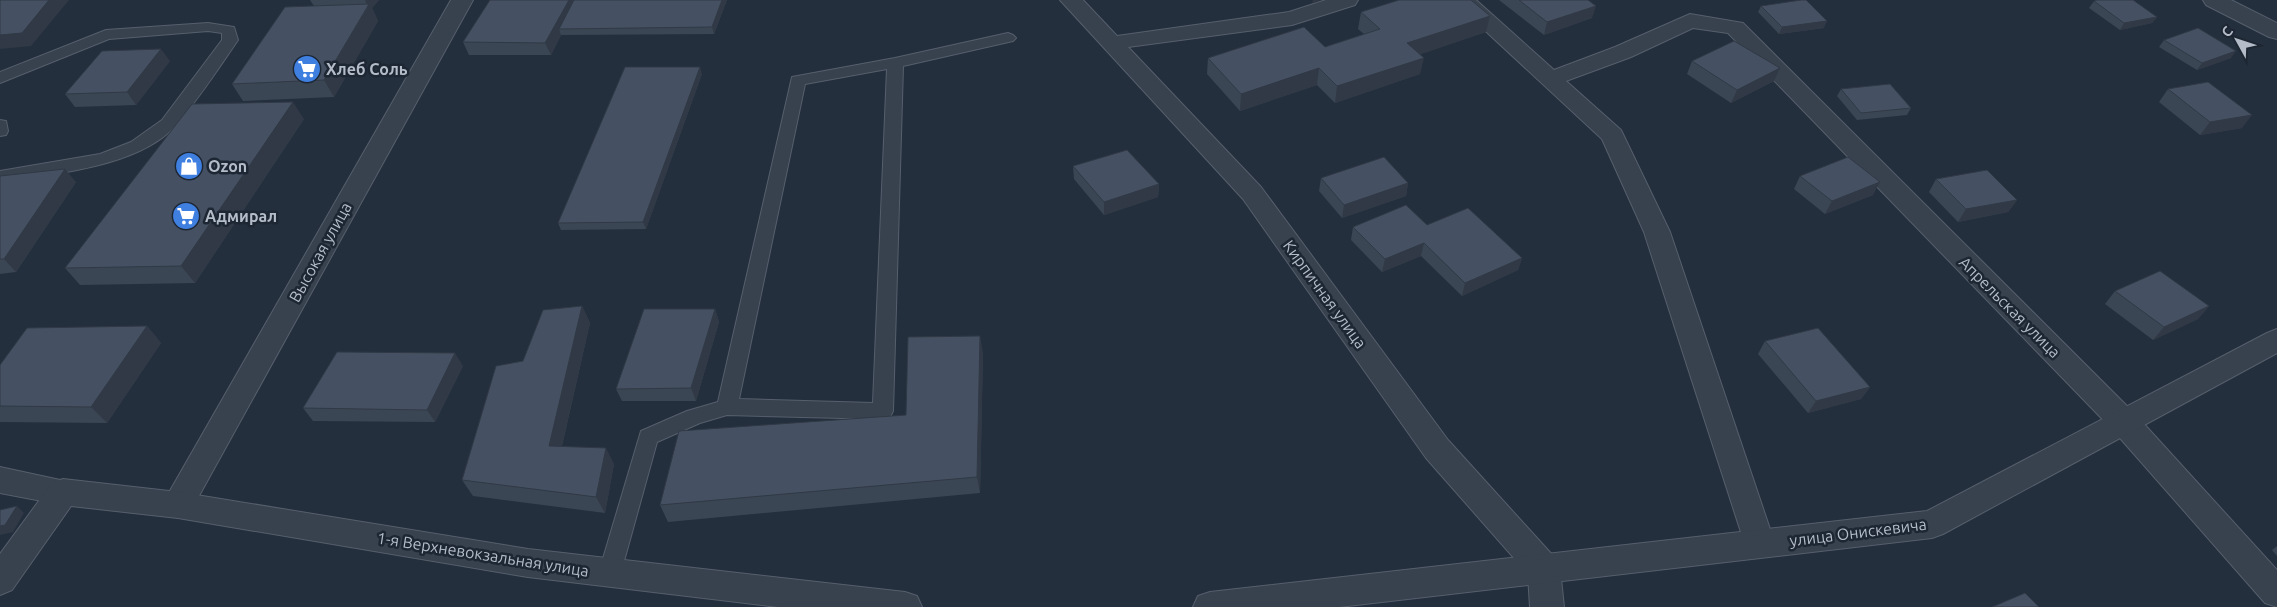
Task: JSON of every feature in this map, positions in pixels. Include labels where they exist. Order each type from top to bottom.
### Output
[{"type":"street","name":"Высокая улица","points":[[178,505],[462,0]]},
{"type":"street","name":"Кирпичная улица","points":[[1071,0],[1252,193],[1437,449],[1544,569]]},
{"type":"street","points":[[1111,43],[1292,18],[1347,0]]},
{"type":"street","points":[[1462,0],[1612,135],[1657,232],[1759,544]]},
{"type":"street","points":[[2214,0],[2277,32]]},
{"type":"street","name":"Апрельская улица","points":[[1550,79],[1623,52],[1690,21],[1735,28],[2123,421],[2277,593]]},
{"type":"street","name":"улица Онискевича","points":[[1544,569],[1932,524],[2277,340]]},
{"type":"street","name":"1-я Верхневокзальная улица","points":[[0,480],[63,492],[178,505],[528,563],[905,607]]},
{"type":"street","points":[[0,580],[63,492]]},
{"type":"street","points":[[1210,607],[1544,569],[1547,607]]},
{"type":"lane","points":[[0,78],[106,35],[208,27],[229,30],[230,40],[168,124],[137,146],[103,160],[0,177]]},
{"type":"lane","points":[[727,408],[798,80],[895,63],[1008,38]]},
{"type":"lane","points":[[610,572],[648,437],[694,416],[727,408],[883,412],[895,63]]},
{"type":"lane","points":[[0,125],[0,130]]},
{"type":"building","points":[[0,0],[49,0],[22,33],[0,35]]},
{"type":"building","points":[[490,0],[569,0],[545,43],[463,42]]},
{"type":"building","points":[[574,0],[722,0],[712,27],[559,29]]},
{"type":"building","points":[[1399,0],[1471,0],[1490,16],[1407,43],[1424,58],[1337,86],[1319,68],[1241,94],[1208,58],[1304,27],[1325,47],[1380,29],[1361,12]]},
{"type":"building","points":[[1519,0],[1588,0],[1596,6],[1547,22]]},
{"type":"building","points":[[1806,0],[1827,21],[1782,27],[1761,6]]},
{"type":"building","points":[[2133,0],[2157,17],[2124,23],[2094,1]]},
{"type":"building","points":[[369,4],[324,80],[232,84],[285,7]]},
{"type":"building","points":[[2198,28],[2236,51],[2202,63],[2164,40]]},
{"type":"building","points":[[1734,41],[1780,68],[1737,90],[1692,61]]},
{"type":"building","points":[[161,49],[127,92],[65,94],[102,51]]},
{"type":"building","points":[[625,67],[700,67],[643,222],[558,223]]},
{"type":"building","points":[[2208,82],[2252,115],[2210,122],[2168,89]]},
{"type":"building","points":[[1890,84],[1911,108],[1861,113],[1841,89]]},
{"type":"building","name":"Адмирал","points":[[293,102],[181,266],[65,268],[192,104]]},
{"type":"building","points":[[1127,150],[1159,184],[1104,202],[1073,166]]},
{"type":"building","points":[[1384,157],[1408,183],[1344,205],[1321,178]]},
{"type":"building","points":[[1848,157],[1880,182],[1832,201],[1800,176]]},
{"type":"building","points":[[65,169],[4,259],[0,259],[0,176]]},
{"type":"building","points":[[1987,170],[2017,200],[1966,209],[1936,179]]},
{"type":"building","points":[[1406,205],[1427,225],[1468,208],[1522,258],[1465,283],[1424,243],[1385,259],[1353,227]]},
{"type":"building","points":[[2160,271],[2209,306],[2164,327],[2115,291]]},
{"type":"building","points":[[582,306],[549,446],[606,448],[596,497],[462,480],[496,366],[523,361],[543,310]]},
{"type":"building","points":[[644,309],[715,309],[691,388],[616,389]]},
{"type":"building","points":[[147,326],[91,407],[0,406],[0,365],[27,328]]},
{"type":"building","points":[[1818,328],[1870,387],[1816,401],[1765,341]]},
{"type":"building","points":[[980,336],[977,477],[660,505],[679,431],[906,415],[908,337]]},
{"type":"building","points":[[337,352],[455,353],[427,410],[303,408]]},
{"type":"building","points":[[17,506],[5,525],[0,526],[0,510]]},
{"type":"building","points":[[2025,593],[2039,607],[1992,607]]},
{"type":"place","name":"Хлеб Соль","points":[[307,69]]},
{"type":"place","name":"Ozon","points":[[189,166]]},
{"type":"place","name":"Адмирал","points":[[186,216]]}]
